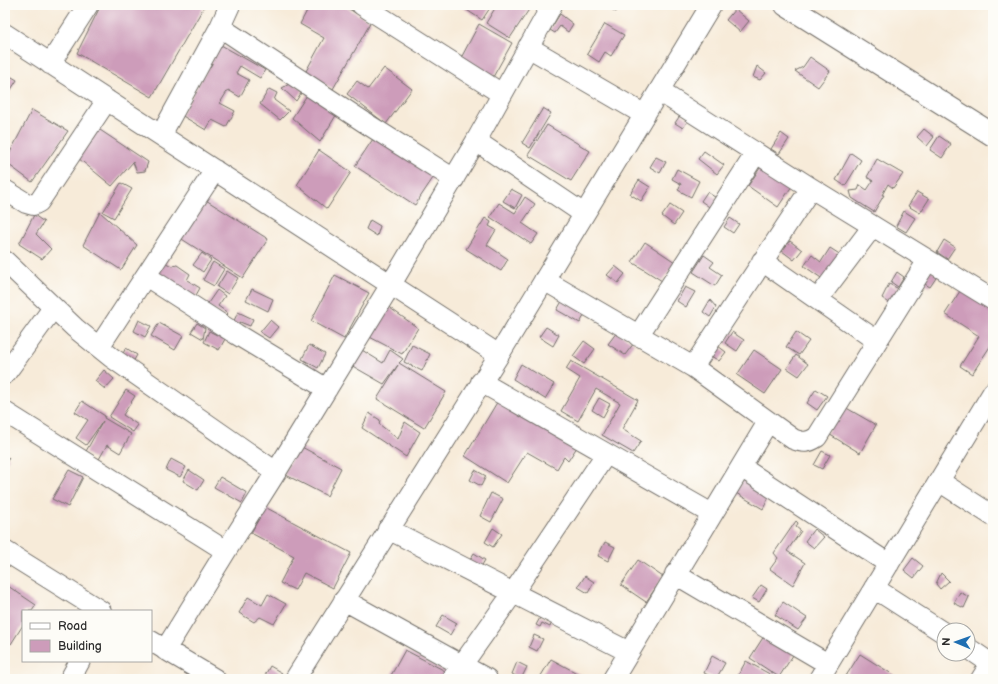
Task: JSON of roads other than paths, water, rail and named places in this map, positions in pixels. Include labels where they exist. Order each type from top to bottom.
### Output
[{"type":"street","points":[[50,64],[88,5]]},
{"type":"street","points":[[161,135],[220,27],[230,5]]},
{"type":"street","points":[[362,5],[502,94]]},
{"type":"street","points":[[295,679],[388,529],[499,356],[711,5]]},
{"type":"street","points":[[786,5],[993,135]]},
{"type":"street","points":[[215,679],[158,646],[226,551],[390,286],[476,141],[528,47],[547,7]]},
{"type":"street","points":[[220,27],[364,122],[454,179]]},
{"type":"street","points":[[5,34],[499,356]]},
{"type":"street","points":[[528,47],[644,115]]},
{"type":"street","points":[[659,91],[756,154],[993,300]]},
{"type":"street","points":[[5,190],[26,203],[33,205],[39,202],[107,100]]},
{"type":"street","points":[[476,141],[584,214]]},
{"type":"street","points":[[638,336],[756,154]]},
{"type":"street","points":[[100,347],[214,170]]},
{"type":"street","points":[[693,367],[811,188]]},
{"type":"street","points":[[818,299],[872,226]]},
{"type":"street","points":[[544,280],[693,367],[793,440],[810,442],[818,437],[928,260]]},
{"type":"street","points":[[5,261],[53,308],[111,358],[276,472]]},
{"type":"street","points":[[762,261],[877,341]]},
{"type":"street","points":[[146,276],[236,334],[327,389]]},
{"type":"street","points":[[5,374],[11,355],[53,308]]},
{"type":"street","points":[[481,382],[712,514]]},
{"type":"street","points":[[676,574],[823,672],[993,392]]},
{"type":"street","points":[[5,412],[226,551]]},
{"type":"street","points":[[613,679],[768,422]]},
{"type":"street","points":[[456,672],[513,593],[606,454]]},
{"type":"street","points":[[741,467],[889,564]]},
{"type":"street","points":[[939,481],[993,516]]},
{"type":"street","points":[[388,529],[629,652]]},
{"type":"street","points":[[5,551],[99,610]]},
{"type":"street","points":[[874,588],[936,628]]},
{"type":"street","points":[[344,600],[456,672],[487,679]]},
{"type":"street","points":[[976,655],[989,667]]},
{"type":"street","points":[[70,679],[79,662]]}]
